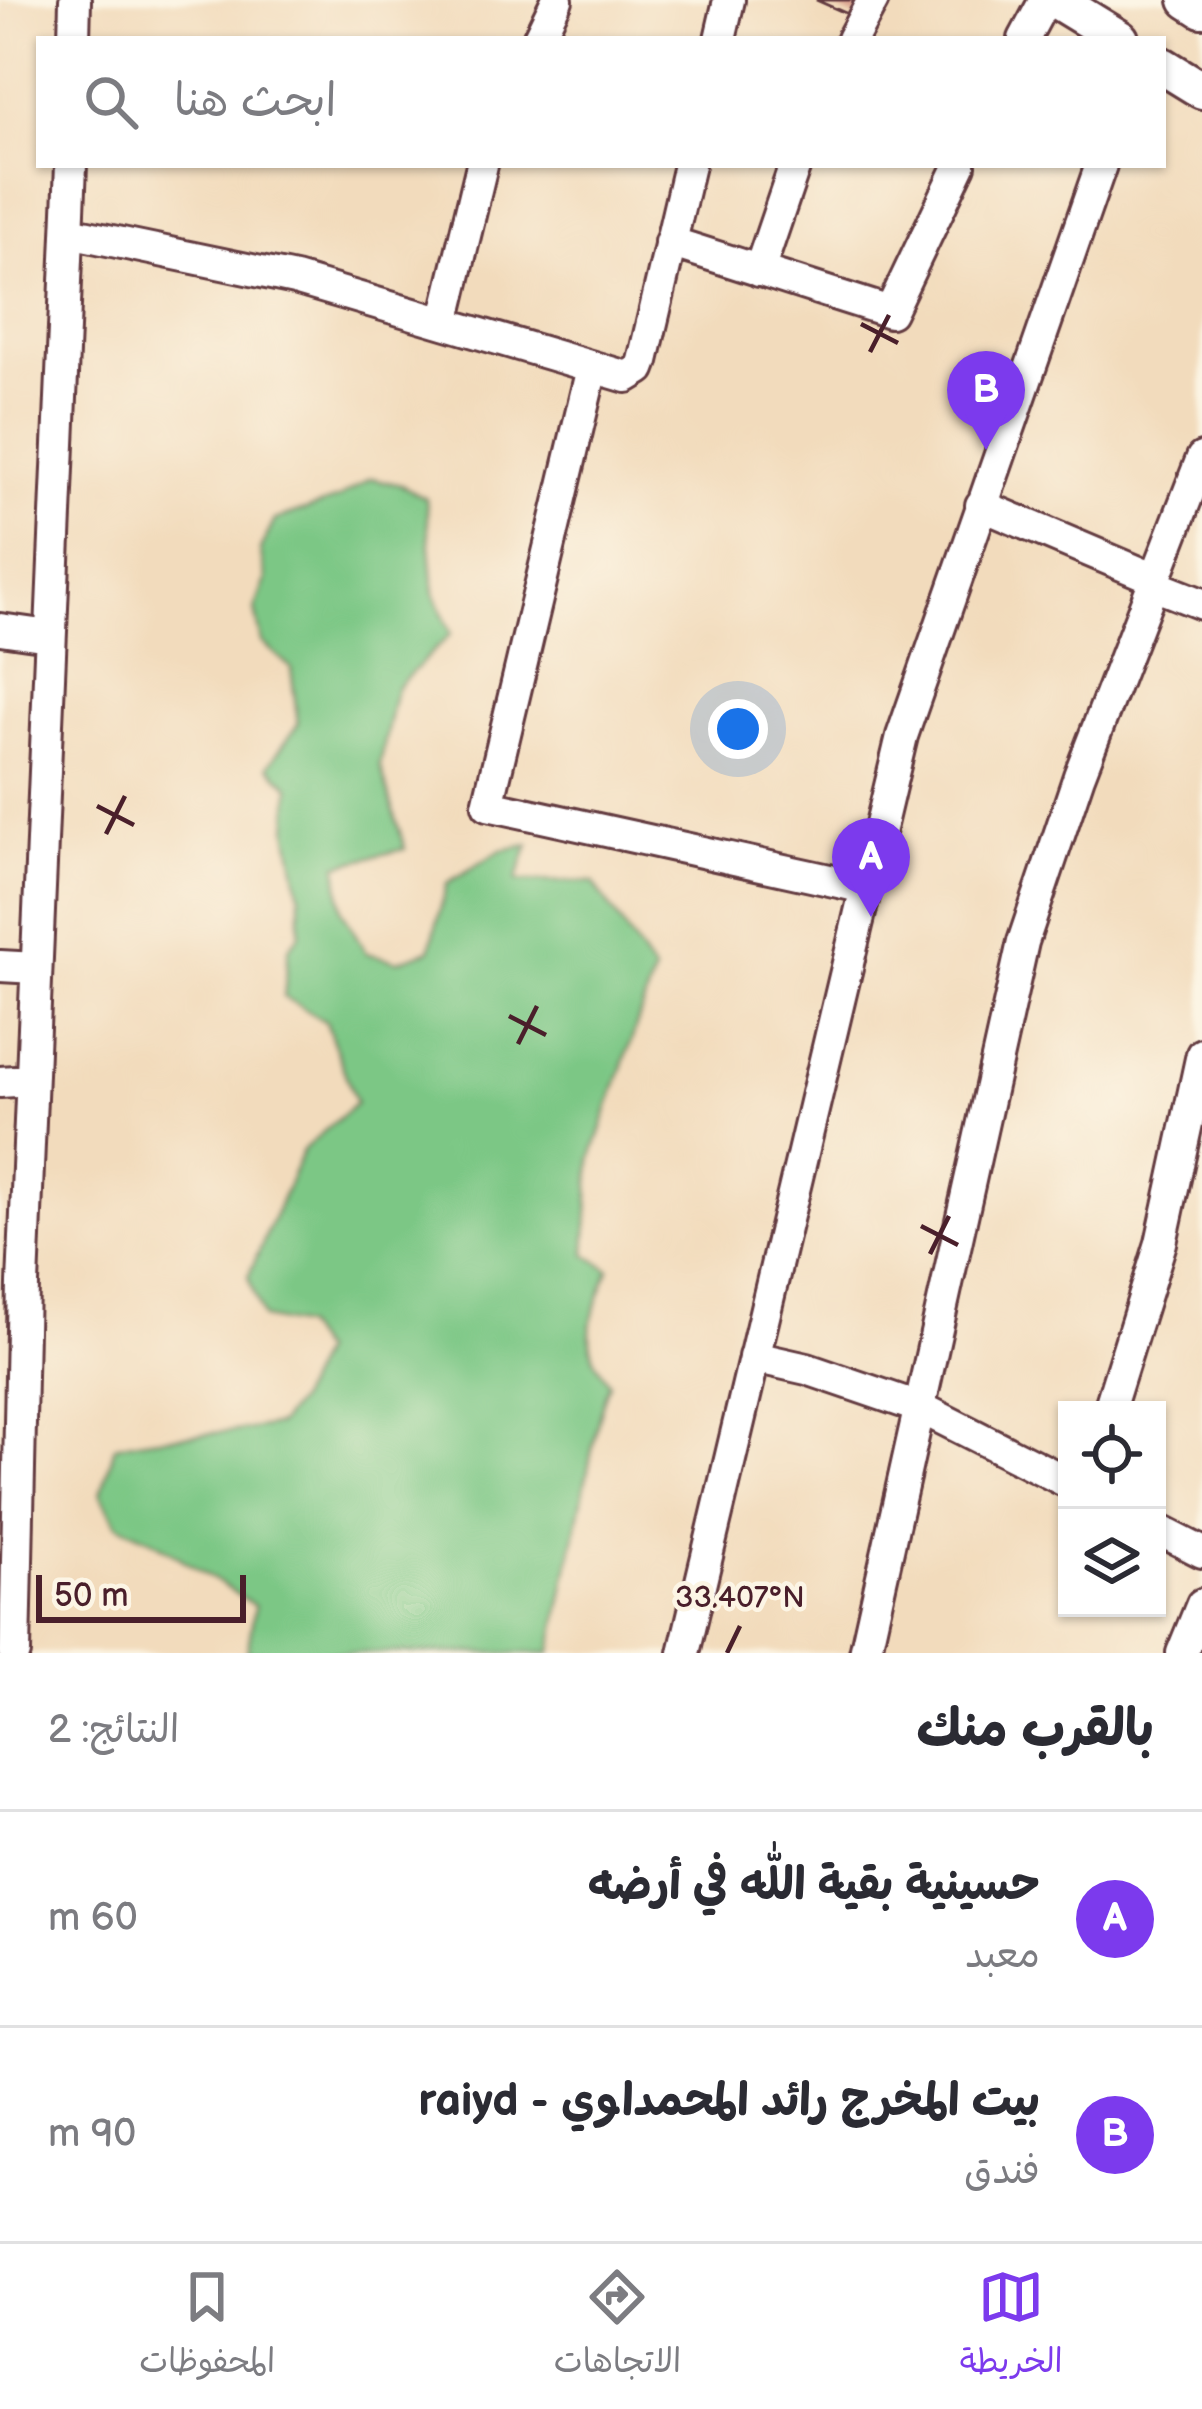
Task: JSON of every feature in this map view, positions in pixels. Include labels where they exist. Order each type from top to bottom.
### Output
[{"type":"main road","points":[[1056,0],[1115,36]]},
{"type":"main road","points":[[1188,0],[1202,9]]},
{"type":"main road","points":[[1166,68],[1202,90]]},
{"type":"street","points":[[74,36],[75,0]]},
{"type":"street","points":[[539,36],[557,0]]},
{"type":"street","points":[[720,36],[729,0]]},
{"type":"street","points":[[854,36],[873,0]]},
{"type":"street","points":[[1026,36],[1045,0]]},
{"type":"street","points":[[14,1653],[11,1286],[32,1080],[71,168]]},
{"type":"street","points":[[444,323],[481,168]]},
{"type":"street","points":[[69,232],[295,279],[627,377],[640,369],[688,168]]},
{"type":"street","points":[[759,271],[794,168]]},
{"type":"street","points":[[670,242],[890,312],[959,168]]},
{"type":"street","points":[[684,1653],[902,736],[1100,168]]},
{"type":"street","points":[[592,368],[488,805],[866,888]]},
{"type":"street","points":[[865,1653],[1023,942],[1048,858],[1202,458]]},
{"type":"street","points":[[981,505],[1202,604]]},
{"type":"street","points":[[0,629],[49,636]]},
{"type":"street","points":[[0,966],[36,968]]},
{"type":"street","points":[[1112,1401],[1160,1243],[1202,1054]]},
{"type":"street","points":[[0,1082],[32,1080]]},
{"type":"street","points":[[754,1357],[807,1369],[921,1408],[1058,1478]]},
{"type":"street","points":[[1166,1533],[1202,1552]]},
{"type":"street","points":[[1182,1653],[1202,1604]]},
{"type":"green space","points":[[371,478],[401,485],[426,498],[434,593],[451,634],[396,688],[380,765],[405,849],[337,865],[342,910],[366,953],[398,961],[430,950],[447,883],[502,850],[529,845],[516,881],[593,882],[654,973],[591,1160],[586,1254],[609,1269],[593,1314],[590,1340],[609,1382],[551,1653],[247,1653],[255,1606],[154,1541],[117,1524],[101,1494],[115,1446],[279,1424],[297,1401],[320,1352],[302,1326],[263,1318],[248,1277],[303,1150],[356,1103],[326,1022],[284,997],[289,948],[300,934],[300,895],[288,830],[290,786],[268,766],[298,724],[291,668],[262,642],[255,610],[266,579],[260,550],[275,520],[338,499]]},
{"type":"building","points":[[816,0],[865,0],[857,18]]},
{"type":"place","name":"بيت المخرج رائد المحمداوي - raiyd","points":[[986,450]]},
{"type":"place","name":"حسينية بقية اللّٰه في أرضه","points":[[871,917]]}]
